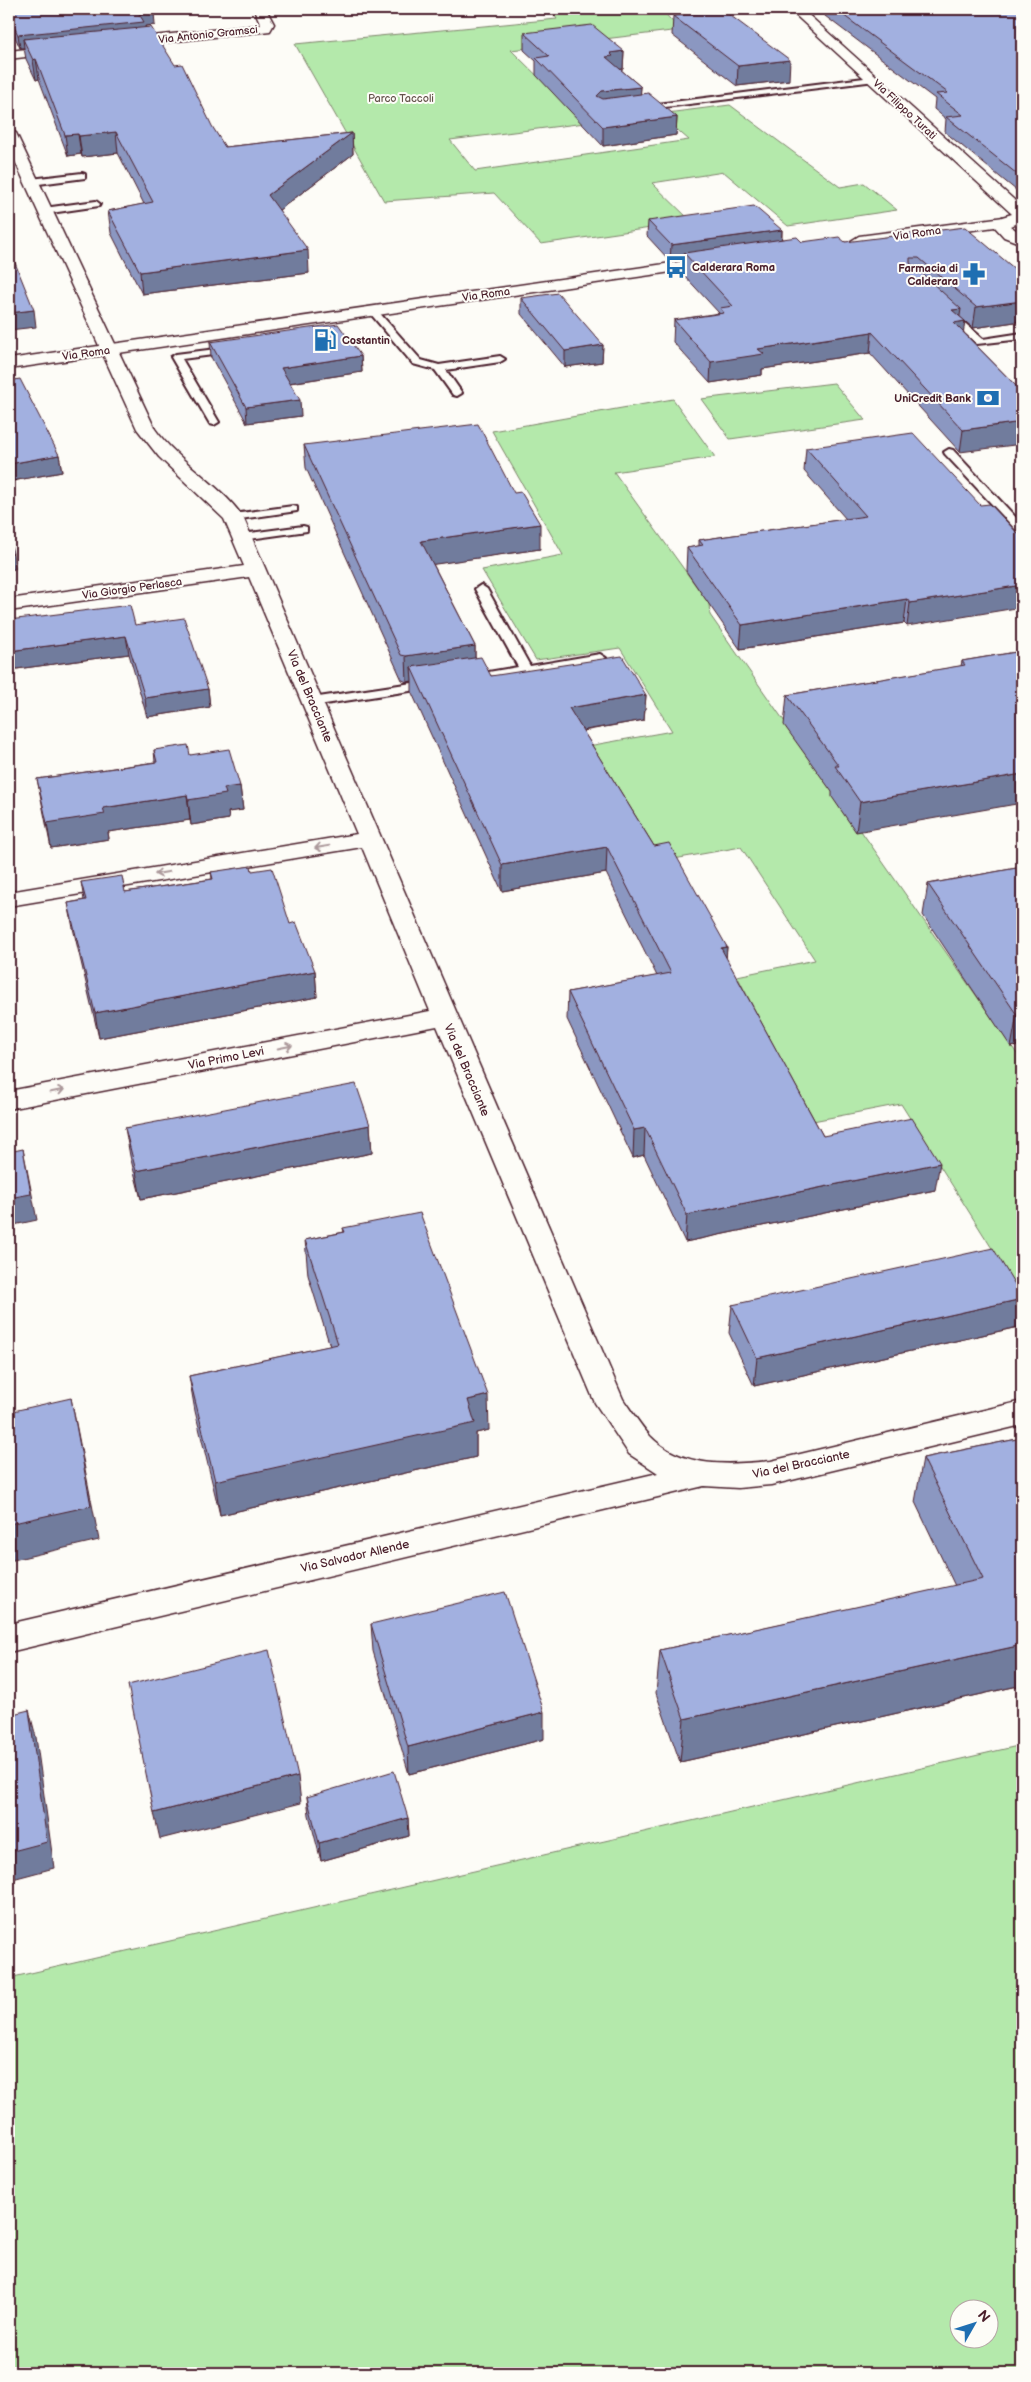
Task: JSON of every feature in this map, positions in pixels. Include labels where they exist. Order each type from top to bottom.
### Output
[{"type":"street","name":"Via Antonio Gramsci","points":[[105,45],[265,28],[268,24],[260,9]]},
{"type":"street","points":[[798,11],[817,12]]},
{"type":"street","name":"Via Filippo Turati","points":[[798,11],[872,79],[1016,226]]},
{"type":"street","points":[[9,55],[76,48]]},
{"type":"street","points":[[9,134],[30,182],[111,350]]},
{"type":"street","name":"Via Roma","points":[[844,243],[964,226],[1016,226]]},
{"type":"street","name":"Via Roma","points":[[9,364],[164,341],[286,330],[373,311],[736,258]]},
{"type":"street","name":"Via del Bracciante","points":[[111,350],[146,429],[154,442],[238,527],[444,1016],[610,1403],[644,1449],[671,1465],[702,1475],[736,1477],[771,1473],[1022,1413]]},
{"type":"street","name":"Via Giorgio Perlasca","points":[[9,605],[256,570]]},
{"type":"street","points":[[9,899],[370,839]]},
{"type":"street","name":"Via Primo Levi","points":[[9,1100],[444,1016]]},
{"type":"street","name":"Via Salvador Allende","points":[[9,1638],[702,1475]]},
{"type":"lane","points":[[629,110],[872,79]]},
{"type":"lane","points":[[30,182],[82,176]]},
{"type":"lane","points":[[44,211],[96,204]]},
{"type":"lane","points":[[939,306],[981,342],[1022,336]]},
{"type":"lane","points":[[373,311],[416,362],[438,368],[500,359]]},
{"type":"lane","points":[[164,341],[214,422]]},
{"type":"lane","points":[[176,358],[244,348]]},
{"type":"lane","points":[[438,368],[457,393]]},
{"type":"lane","points":[[949,452],[1022,530]]},
{"type":"lane","points":[[238,527],[293,509]]},
{"type":"lane","points":[[238,527],[303,529]]},
{"type":"lane","points":[[481,589],[526,670]]},
{"type":"lane","points":[[312,702],[600,658]]},
{"type":"green space","name":"Parco Taccoli","points":[[550,9],[661,9],[680,30],[511,50],[585,123],[450,140],[475,171],[689,140],[659,114],[730,105],[840,187],[864,183],[897,210],[788,226],[724,172],[652,183],[692,222],[541,244],[494,193],[384,201],[295,44],[557,19]]},
{"type":"green space","points":[[834,383],[865,420],[730,439],[701,399]]},
{"type":"green space","points":[[673,399],[715,457],[614,472],[709,604],[710,615],[1022,1061],[1022,1296],[901,1104],[813,1121],[737,976],[815,960],[741,847],[657,862],[588,746],[672,731],[620,648],[536,660],[482,570],[563,555],[492,431]]},
{"type":"green space","points":[[1022,1745],[1022,2373],[9,2373],[9,1978]]},
{"type":"building","points":[[9,9],[152,9],[154,12],[139,14],[144,22],[18,35],[13,24],[9,25]]},
{"type":"building","points":[[835,9],[1022,9],[1022,178],[946,117],[963,115],[936,94],[948,93]]},
{"type":"building","points":[[723,10],[790,60],[738,66],[673,16]]},
{"type":"building","points":[[592,25],[624,51],[610,53],[613,56],[606,57],[641,87],[602,91],[597,96],[603,99],[648,93],[677,117],[603,127],[536,58],[549,56],[524,33]]},
{"type":"building","points":[[151,27],[175,65],[182,64],[212,126],[225,147],[352,133],[268,195],[308,250],[140,272],[108,211],[153,202],[116,132],[79,136],[78,134],[65,135],[36,59],[33,60],[23,39]]},
{"type":"building","points":[[754,206],[782,230],[671,245],[648,221]]},
{"type":"building","points":[[965,227],[1022,275],[1022,301],[976,307],[919,258],[910,258],[910,263],[961,309],[952,310],[965,321],[954,323],[1022,392],[1022,422],[963,430],[872,332],[758,349],[764,354],[711,362],[674,320],[724,313],[720,308],[733,306],[684,253],[797,237],[802,242],[839,237],[845,242]]},
{"type":"building","points":[[9,248],[34,310],[9,313]]},
{"type":"building","points":[[558,293],[603,345],[565,351],[521,298]]},
{"type":"building","points":[[338,324],[361,356],[281,368],[300,400],[246,407],[210,342]]},
{"type":"building","points":[[20,379],[59,455],[9,464],[9,381]]},
{"type":"building","points":[[478,424],[514,493],[521,492],[540,524],[421,541],[475,646],[406,656],[401,655],[304,445]]},
{"type":"building","points":[[913,433],[980,505],[990,504],[1022,538],[1022,585],[910,603],[907,599],[742,625],[687,548],[703,545],[699,540],[866,516],[806,448]]},
{"type":"building","points":[[9,538],[13,553],[9,554]]},
{"type":"building","points":[[130,605],[135,625],[184,618],[208,689],[145,698],[126,636],[9,651],[9,620]]},
{"type":"building","points":[[1022,651],[1022,774],[860,802],[835,766],[839,766],[787,695],[965,665],[962,661]]},
{"type":"building","points":[[622,656],[646,695],[569,708],[654,846],[669,843],[727,947],[721,948],[823,1136],[912,1118],[940,1163],[687,1215],[645,1128],[634,1130],[568,992],[671,973],[607,847],[502,865],[411,667],[481,657],[491,676]]},
{"type":"building","points":[[188,745],[190,755],[229,749],[240,786],[224,788],[226,794],[188,800],[187,795],[103,808],[105,814],[47,823],[37,779],[157,762],[154,750]]},
{"type":"building","points":[[251,866],[252,871],[272,868],[290,924],[296,922],[315,971],[95,1013],[68,903],[86,900],[81,882],[122,876],[125,892],[213,879],[211,872]]},
{"type":"building","points":[[1022,867],[1022,1014],[1017,1015],[928,884]]},
{"type":"building","points":[[356,1084],[370,1125],[136,1171],[125,1128]]},
{"type":"building","points":[[23,1149],[31,1194],[9,1198],[9,1152]]},
{"type":"building","points":[[420,1213],[488,1395],[468,1400],[475,1423],[215,1481],[189,1376],[338,1344],[305,1240],[345,1232],[343,1228]]},
{"type":"building","points":[[993,1248],[1022,1299],[757,1358],[732,1305]]},
{"type":"building","points":[[71,1398],[91,1506],[9,1524],[9,1412]]},
{"type":"building","points":[[1022,1438],[1022,1645],[684,1719],[660,1650],[983,1579],[923,1458]]},
{"type":"building","points":[[505,1592],[544,1712],[408,1747],[371,1624]]},
{"type":"building","points":[[269,1650],[298,1776],[154,1813],[128,1685]]},
{"type":"building","points":[[29,1710],[47,1842],[9,1852],[9,1715]]},
{"type":"building","points":[[394,1771],[408,1818],[319,1843],[307,1797]]},
{"type":"place","name":"Calderara Roma","points":[[676,267]]},
{"type":"place","name":"Farmacia di Calderara","points":[[974,274]]},
{"type":"place","name":"Costantin","points":[[325,340]]},
{"type":"place","name":"UniCredit Bank","points":[[988,398]]}]
